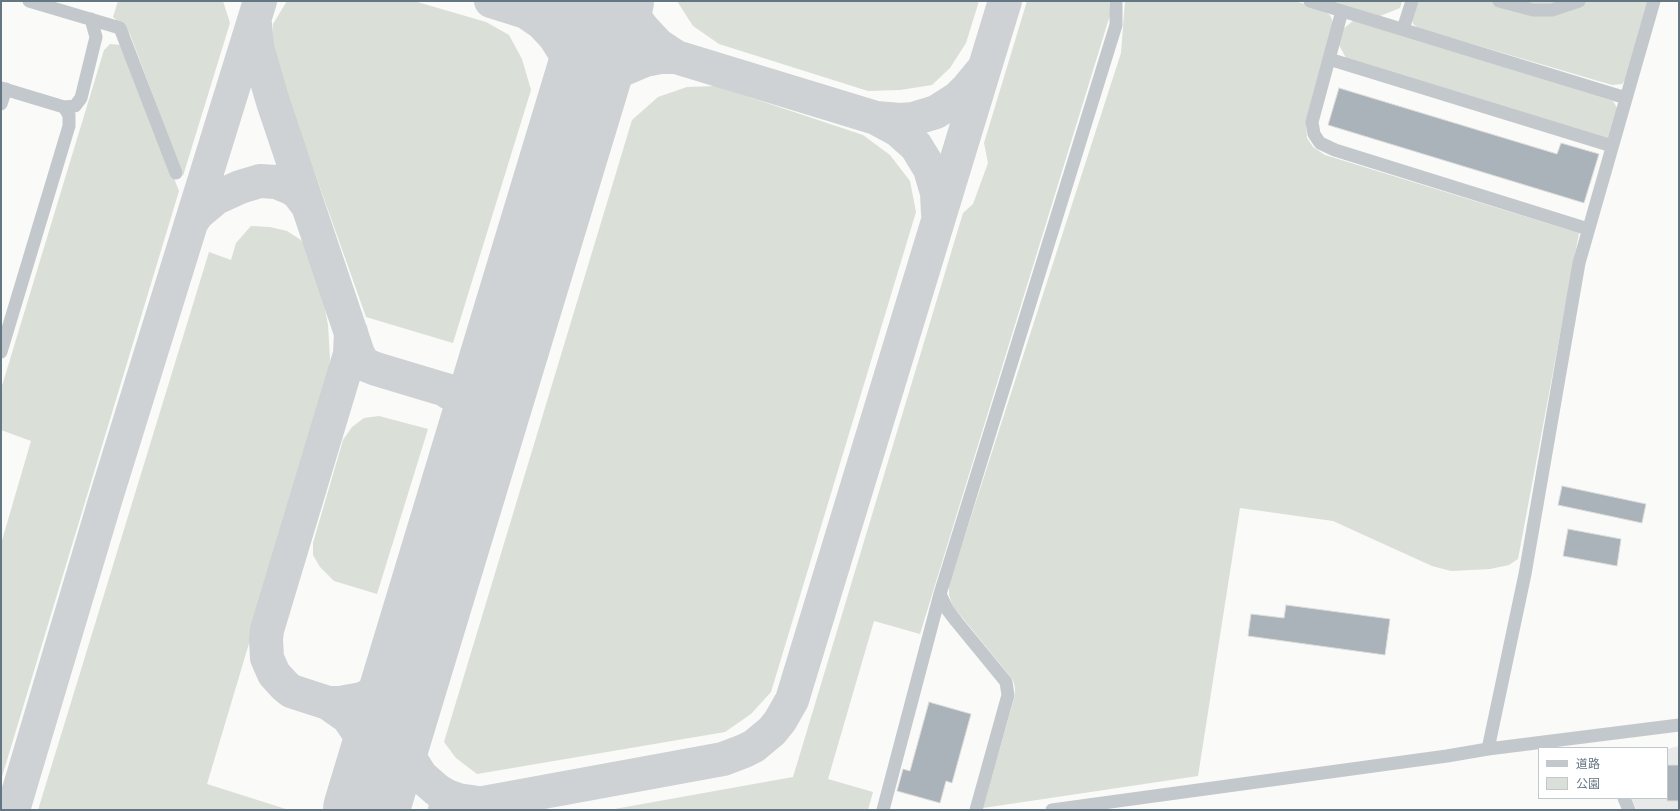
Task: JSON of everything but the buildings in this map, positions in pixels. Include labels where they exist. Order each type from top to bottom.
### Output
[{"type":"lane","points":[[29,1],[120,28],[176,173]]},
{"type":"lane","points":[[883,810],[940,594],[1116,25],[1116,1]]},
{"type":"lane","points":[[1310,1],[1626,98]]},
{"type":"lane","points":[[1403,29],[1412,1]]},
{"type":"lane","points":[[1499,1],[1532,10],[1552,10],[1579,1]]},
{"type":"lane","points":[[1488,749],[1525,574],[1579,263],[1654,1]]},
{"type":"lane","points":[[1342,11],[1312,122],[1314,134],[1320,143],[1342,153],[1588,229]]},
{"type":"lane","points":[[1,104],[3,88],[64,107],[75,106],[81,98],[96,37],[91,19]]},
{"type":"lane","points":[[1329,59],[1612,146]]},
{"type":"lane","points":[[1,352],[69,126],[69,115],[64,107]]},
{"type":"lane","points":[[940,594],[947,609],[956,622],[1006,682],[1008,695],[976,810]]},
{"type":"lane","points":[[1052,810],[1447,756],[1488,749],[1679,725]]},
{"type":"lane","points":[[1624,799],[1629,810]]},
{"type":"shaded area","points":[[1679,746],[1679,810],[1637,810],[1632,799],[1668,799],[1668,749]]},
{"type":"green space","points":[[118,1],[223,1],[230,23],[183,176],[130,34],[113,17]]},
{"type":"green space","points":[[287,1],[414,1],[486,22],[509,35],[522,59],[531,90],[453,343],[366,317],[272,52],[273,24]]},
{"type":"green space","points":[[677,1],[979,1],[966,43],[950,68],[932,85],[900,90],[868,91],[719,44],[693,26]]},
{"type":"green space","points":[[1027,1],[1109,1],[1110,15],[920,634],[874,621],[828,779],[873,792],[868,810],[609,810],[793,777],[963,213],[973,204],[988,163],[984,143]]},
{"type":"green space","points":[[1125,1],[1295,1],[1321,9],[1330,15],[1333,22],[1306,123],[1307,138],[1313,147],[1325,155],[1579,233],[1518,559],[1509,565],[1490,569],[1451,571],[1432,566],[1333,521],[1240,508],[1198,776],[983,808],[1015,695],[1015,688],[1013,680],[952,605],[949,594],[949,585],[1121,53]]},
{"type":"green space","points":[[1333,1],[1402,1],[1400,8],[1380,16]]},
{"type":"green space","points":[[1417,1],[1651,1],[1628,76],[1622,84],[1612,85],[1418,28],[1413,24],[1412,19]]},
{"type":"green space","points":[[1354,20],[1613,101],[1619,111],[1611,141],[1346,58],[1339,45],[1343,29]]},
{"type":"green space","points":[[110,44],[121,45],[179,191],[1,780],[1,544],[31,441],[1,430],[1,389],[104,50]]},
{"type":"green space","points":[[716,86],[863,135],[890,155],[910,181],[916,212],[771,692],[751,714],[725,732],[477,774],[456,758],[444,742],[632,120],[658,97],[687,87]]},
{"type":"green space","points":[[251,226],[270,227],[287,231],[301,240],[316,262],[328,325],[330,358],[328,379],[207,784],[289,810],[38,810],[209,252],[231,260],[236,243]]},
{"type":"green space","points":[[379,416],[428,429],[377,594],[334,581],[320,567],[313,555],[313,543],[343,440],[352,427],[364,418]]},
{"type":"taxiway","points":[[13,810],[105,501],[260,1]]},
{"type":"taxiway","points":[[491,1],[526,12],[542,23],[555,37],[565,53],[571,69],[576,114]]},
{"type":"taxiway","points":[[517,9],[536,12],[545,11],[564,7],[575,1]]},
{"type":"taxiway","points":[[629,1],[637,21],[643,29],[658,45],[676,57],[876,118],[898,130],[916,146],[930,169],[937,193],[938,214]]},
{"type":"taxiway","points":[[445,810],[723,759],[754,746],[772,731],[780,721],[792,700],[1005,1]]},
{"type":"taxiway","points":[[255,24],[257,47],[273,102],[358,354],[362,361],[366,365],[376,369],[456,393],[465,393],[481,389],[498,375]]},
{"type":"taxiway","points":[[576,114],[588,95],[605,79],[614,73],[645,60],[660,57],[676,57]]},
{"type":"taxiway","points":[[876,118],[900,120],[913,119],[936,112],[958,98],[981,72]]},
{"type":"taxiway","points":[[191,223],[197,214],[216,198],[240,187],[260,181],[276,182],[291,188],[298,193],[308,206]]},
{"type":"taxiway","points":[[351,332],[350,354],[267,630],[267,658],[274,674],[291,691],[328,703],[340,703],[362,699],[379,691],[394,679],[413,654]]},
{"type":"taxiway","points":[[448,392],[456,395],[470,407],[477,422],[478,438]]},
{"type":"taxiway","points":[[328,703],[348,717],[359,733],[369,757],[374,783]]},
{"type":"taxiway","points":[[395,713],[407,754],[421,776],[437,790],[447,796],[458,800],[478,803]]},
{"type":"runway","points":[[366,810],[611,1]]}]
